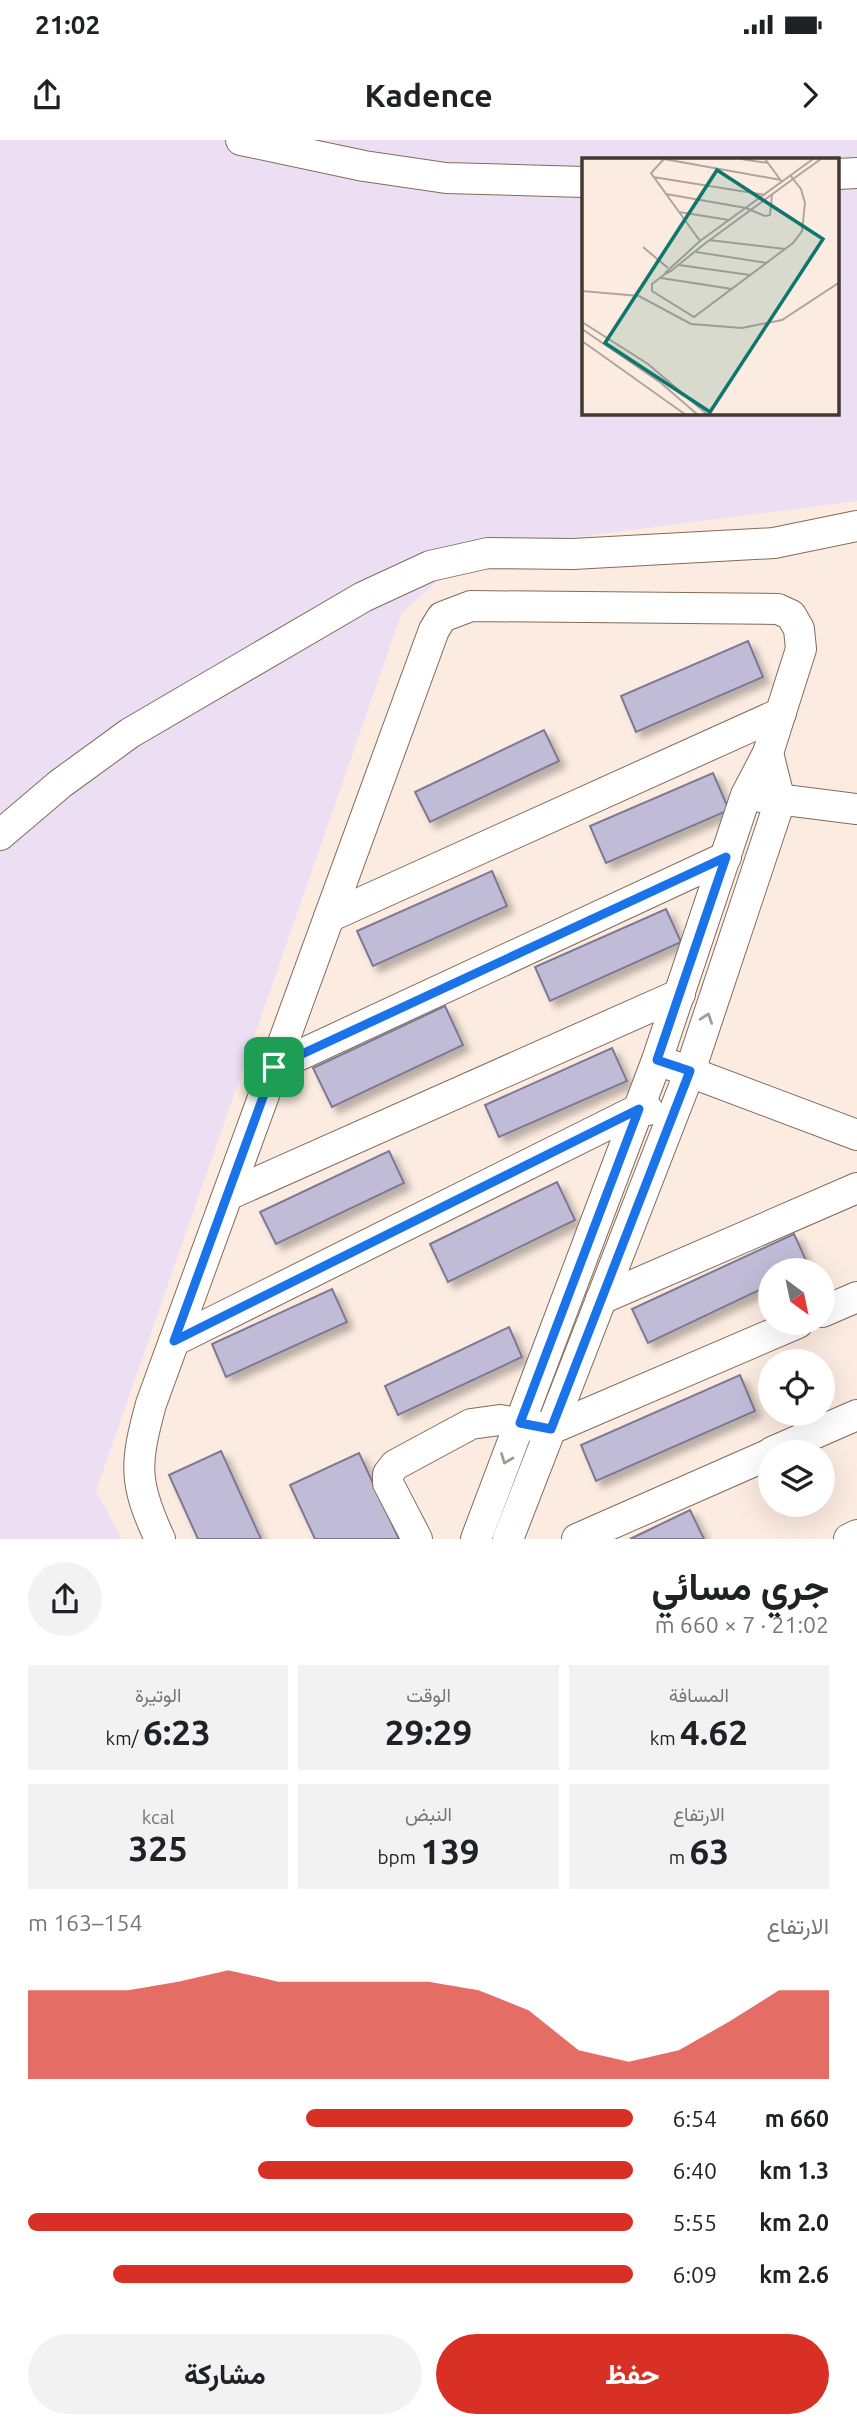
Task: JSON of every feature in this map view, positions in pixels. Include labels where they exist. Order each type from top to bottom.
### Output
[{"type":"lane","points":[[241,140],[364,166],[446,178],[582,182]]},
{"type":"lane","points":[[0,835],[60,784],[130,733],[363,597],[430,566],[488,554],[573,554],[774,543],[857,526]]},
{"type":"lane","points":[[160,1539],[144,1505],[138,1476],[139,1448],[174,1341],[434,629],[442,617],[471,606],[778,609],[791,615],[799,629],[801,649],[781,713],[768,753],[746,795],[657,1060],[476,1539]]},
{"type":"lane","points":[[329,917],[781,713]]},
{"type":"lane","points":[[508,1539],[690,1071],[780,801],[768,753]]},
{"type":"lane","points":[[746,795],[857,809]]},
{"type":"lane","points":[[274,1067],[726,857]]},
{"type":"lane","points":[[228,1195],[680,994]]},
{"type":"lane","points":[[657,1060],[857,1135]]},
{"type":"lane","points":[[174,1341],[639,1109],[673,1115]]},
{"type":"lane","points":[[601,1299],[857,1188]]},
{"type":"lane","points":[[835,1306],[857,1297]]},
{"type":"lane","points":[[417,1539],[387,1483],[388,1474],[395,1465],[471,1424],[487,1420],[551,1429],[770,1335]]},
{"type":"lane","points":[[800,1440],[857,1415]]},
{"type":"lane","points":[[577,1539],[758,1459]]},
{"type":"lane","points":[[849,1539],[857,1535]]},
{"type":"shaded area","points":[[0,140],[857,140],[857,501],[474,550],[402,612],[96,1491],[122,1539],[0,1539]]},
{"type":"building","points":[[748,641],[763,677],[636,732],[621,696]]},
{"type":"building","points":[[544,730],[559,761],[430,822],[415,792]]},
{"type":"building","points":[[713,773],[729,810],[606,863],[590,826]]},
{"type":"building","points":[[492,871],[507,906],[373,966],[357,931]]},
{"type":"building","points":[[666,909],[681,942],[550,1001],[535,967]]},
{"type":"building","points":[[445,1006],[463,1045],[332,1107],[313,1068]]},
{"type":"building","points":[[612,1048],[627,1081],[499,1137],[485,1105]]},
{"type":"building","points":[[389,1151],[404,1183],[276,1244],[260,1212]]},
{"type":"building","points":[[557,1182],[575,1220],[448,1282],[430,1244]]},
{"type":"building","points":[[794,1234],[805,1258],[758,1258],[758,1291],[648,1343],[632,1309]]},
{"type":"building","points":[[332,1289],[347,1322],[226,1377],[212,1344]]},
{"type":"building","points":[[509,1327],[522,1357],[398,1415],[385,1386]]},
{"type":"building","points":[[740,1375],[755,1411],[596,1481],[581,1445]]},
{"type":"building","points":[[221,1451],[261,1539],[198,1539],[169,1475]]},
{"type":"building","points":[[359,1453],[399,1539],[315,1539],[290,1485]]},
{"type":"building","points":[[690,1510],[704,1539],[630,1539]]},
{"type":"route","points":[[726,857],[657,1060],[690,1071],[551,1429],[520,1423],[639,1109],[174,1341],[274,1067],[726,857]]}]
